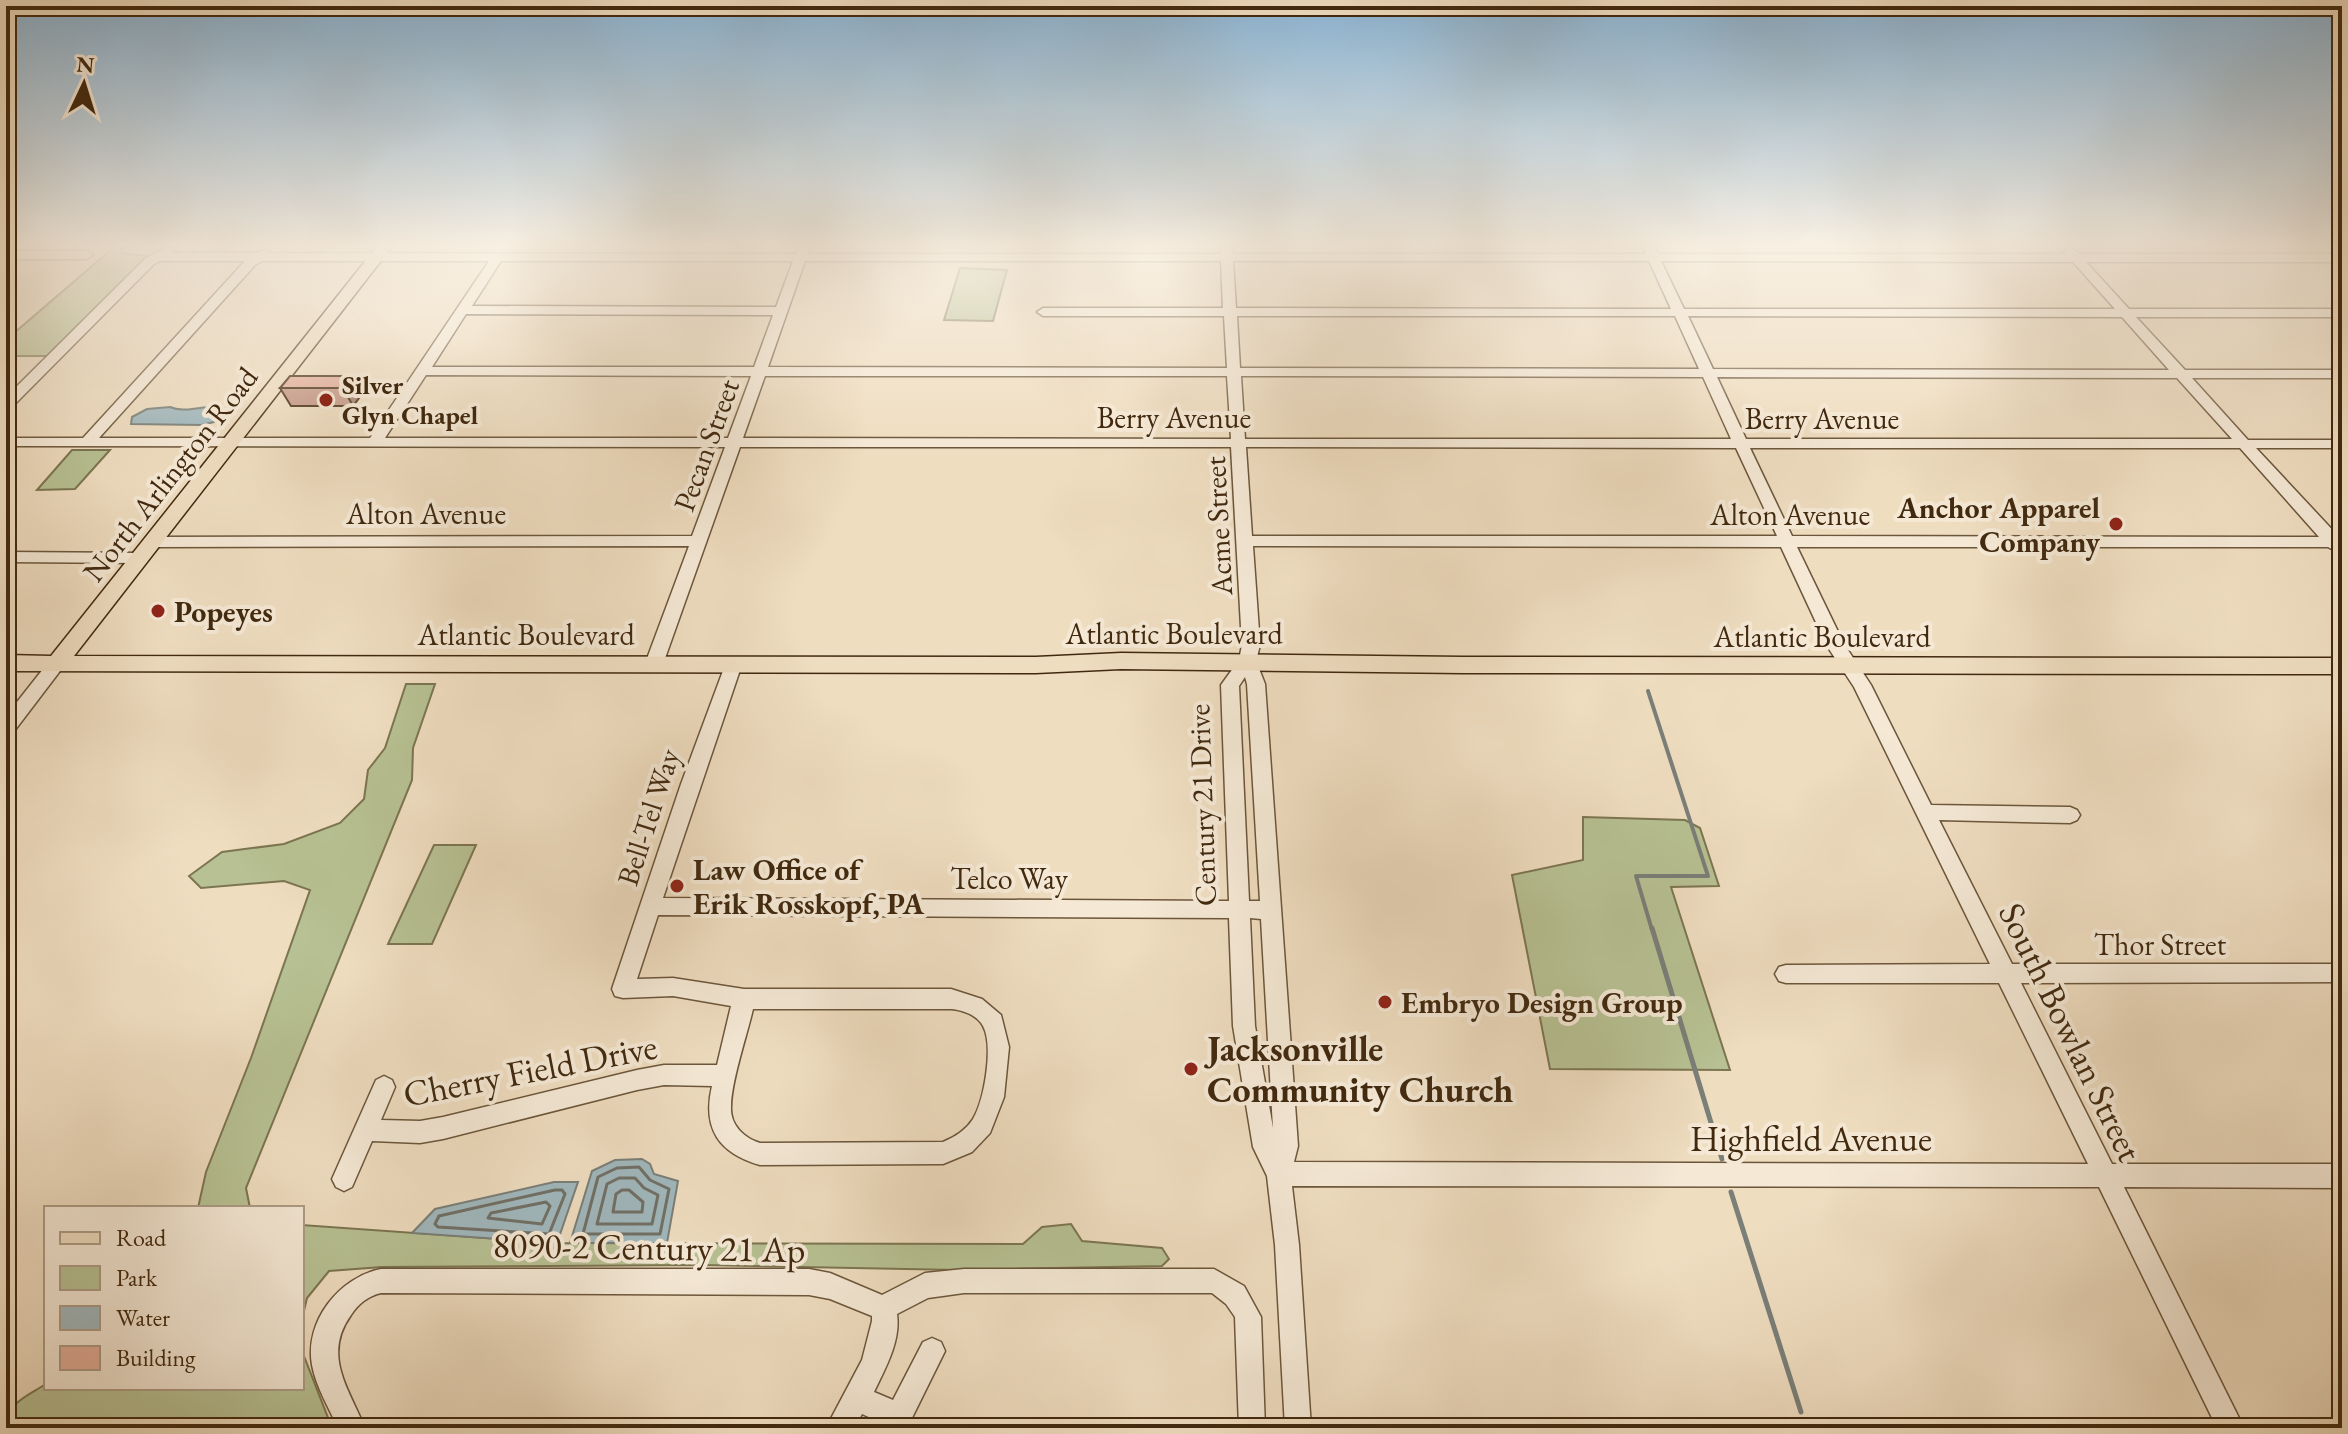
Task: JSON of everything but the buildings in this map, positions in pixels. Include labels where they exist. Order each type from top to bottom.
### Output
[{"type":"main road","name":"North Arlington Road","points":[[57,663],[334,311]]},
{"type":"main road","name":"Atlantic Boulevard","points":[[6,663],[1247,661],[2342,666]]},
{"type":"street","points":[[6,405],[100,311]]},
{"type":"street","points":[[86,443],[206,311]]},
{"type":"street","points":[[375,442],[462,311]]},
{"type":"street","points":[[756,311],[782,311]]},
{"type":"street","name":"Pecan Street","points":[[654,664],[782,311]]},
{"type":"street","points":[[1043,312],[2342,313]]},
{"type":"street","name":"Acme Street","points":[[1231,312],[1251,645],[1247,661]]},
{"type":"street","name":"South Bowlan Street","points":[[1679,313],[1836,646],[1924,812],[2231,1428]]},
{"type":"street","points":[[2126,313],[2338,547]]},
{"type":"street","points":[[423,371],[2342,374]]},
{"type":"street","name":"Berry Avenue","points":[[6,442],[2342,444]]},
{"type":"street","name":"Alton Avenue","points":[[153,542],[699,541]]},
{"type":"street","name":"Alton Avenue","points":[[1245,541],[2338,547]]},
{"type":"street","points":[[6,557],[140,558]]},
{"type":"street","name":"Century 21 Drive","points":[[1247,661],[1230,685],[1244,1026],[1265,1147],[1279,1174]]},
{"type":"street","name":"Century 21 Drive","points":[[1247,661],[1256,684],[1286,1146],[1279,1174],[1287,1245],[1298,1428]]},
{"type":"street","points":[[6,729],[57,663]]},
{"type":"street","name":"Bell-Tel Way","points":[[733,664],[623,989],[673,987],[744,999]]},
{"type":"street","points":[[1924,812],[2070,815]]},
{"type":"street","name":"Telco Way","points":[[651,906],[1271,910]]},
{"type":"street","name":"Thor Street","points":[[1786,974],[2342,973]]},
{"type":"street","points":[[744,999],[967,1001],[992,1021],[998,1038],[993,1102],[975,1135],[959,1147],[923,1155],[760,1154],[743,1150],[727,1135],[720,1122],[719,1106],[744,999]]},
{"type":"street","name":"Cherry Field Drive","points":[[365,1130],[420,1132],[664,1075],[725,1076]]},
{"type":"street","points":[[344,1179],[384,1087]]},
{"type":"street","name":"Highfield Avenue","points":[[1279,1174],[2342,1176]]},
{"type":"street","name":"8090-2 Century 21 Ap","points":[[352,1428],[324,1363],[321,1343],[329,1323],[348,1297],[365,1284],[381,1281],[809,1282],[830,1286],[883,1308]]},
{"type":"street","points":[[839,1428],[881,1346],[886,1318],[883,1308],[925,1286],[964,1281],[1214,1281],[1229,1288],[1242,1301],[1248,1317],[1252,1428]]},
{"type":"street","points":[[855,1397],[896,1422],[932,1351]]},
{"type":"green space","points":[[40,311],[94,311],[48,356],[16,356],[6,365],[6,340]]},
{"type":"green space","points":[[947,311],[996,311],[993,321],[944,320]]},
{"type":"green space","points":[[72,450],[110,450],[75,489],[37,490]]},
{"type":"green space","points":[[406,684],[435,684],[413,748],[412,780],[246,1188],[250,1206],[198,1206],[206,1172],[251,1058],[310,890],[284,881],[201,888],[189,876],[222,852],[284,844],[340,823],[364,799],[368,770],[385,748]]},
{"type":"green space","points":[[1583,817],[1685,820],[1700,828],[1719,886],[1671,887],[1730,1070],[1550,1069],[1512,875],[1583,860]]},
{"type":"green space","points":[[434,845],[476,845],[432,944],[388,944]]},
{"type":"green space","points":[[1071,1224],[1082,1241],[1162,1248],[1169,1259],[1162,1266],[958,1270],[703,1265],[382,1267],[329,1271],[307,1298],[304,1311],[304,1225],[557,1243],[1023,1244],[1042,1227]]},
{"type":"green space","points":[[304,1356],[332,1428],[6,1428],[10,1412],[25,1397],[44,1385],[44,1390],[304,1390]]},
{"type":"water","points":[[170,407],[183,410],[210,407],[222,411],[214,422],[201,425],[131,424],[132,417],[147,409]]},
{"type":"water","points":[[642,1159],[650,1164],[654,1174],[678,1181],[667,1243],[570,1243],[592,1171],[615,1160]]},
{"type":"water","points":[[554,1182],[578,1182],[557,1243],[412,1233],[435,1209]]},
{"type":"waterway","points":[[1648,691],[1708,876],[1636,876],[1652,930]]},
{"type":"waterway","points":[[1652,928],[1722,1159]]},
{"type":"waterway","points":[[1731,1192],[1801,1412]]},
{"type":"place","name":"Silver Glyn Chapel","points":[[326,400]]},
{"type":"place","name":"Anchor Apparel Company","points":[[2116,524]]},
{"type":"place","name":"Popeyes","points":[[158,611]]},
{"type":"place","name":"Law Office of Erik Rosskopf, PA","points":[[677,886]]},
{"type":"place","name":"Embryo Design Group","points":[[1385,1002]]},
{"type":"place","name":"Jacksonville Community Church","points":[[1191,1069]]}]
